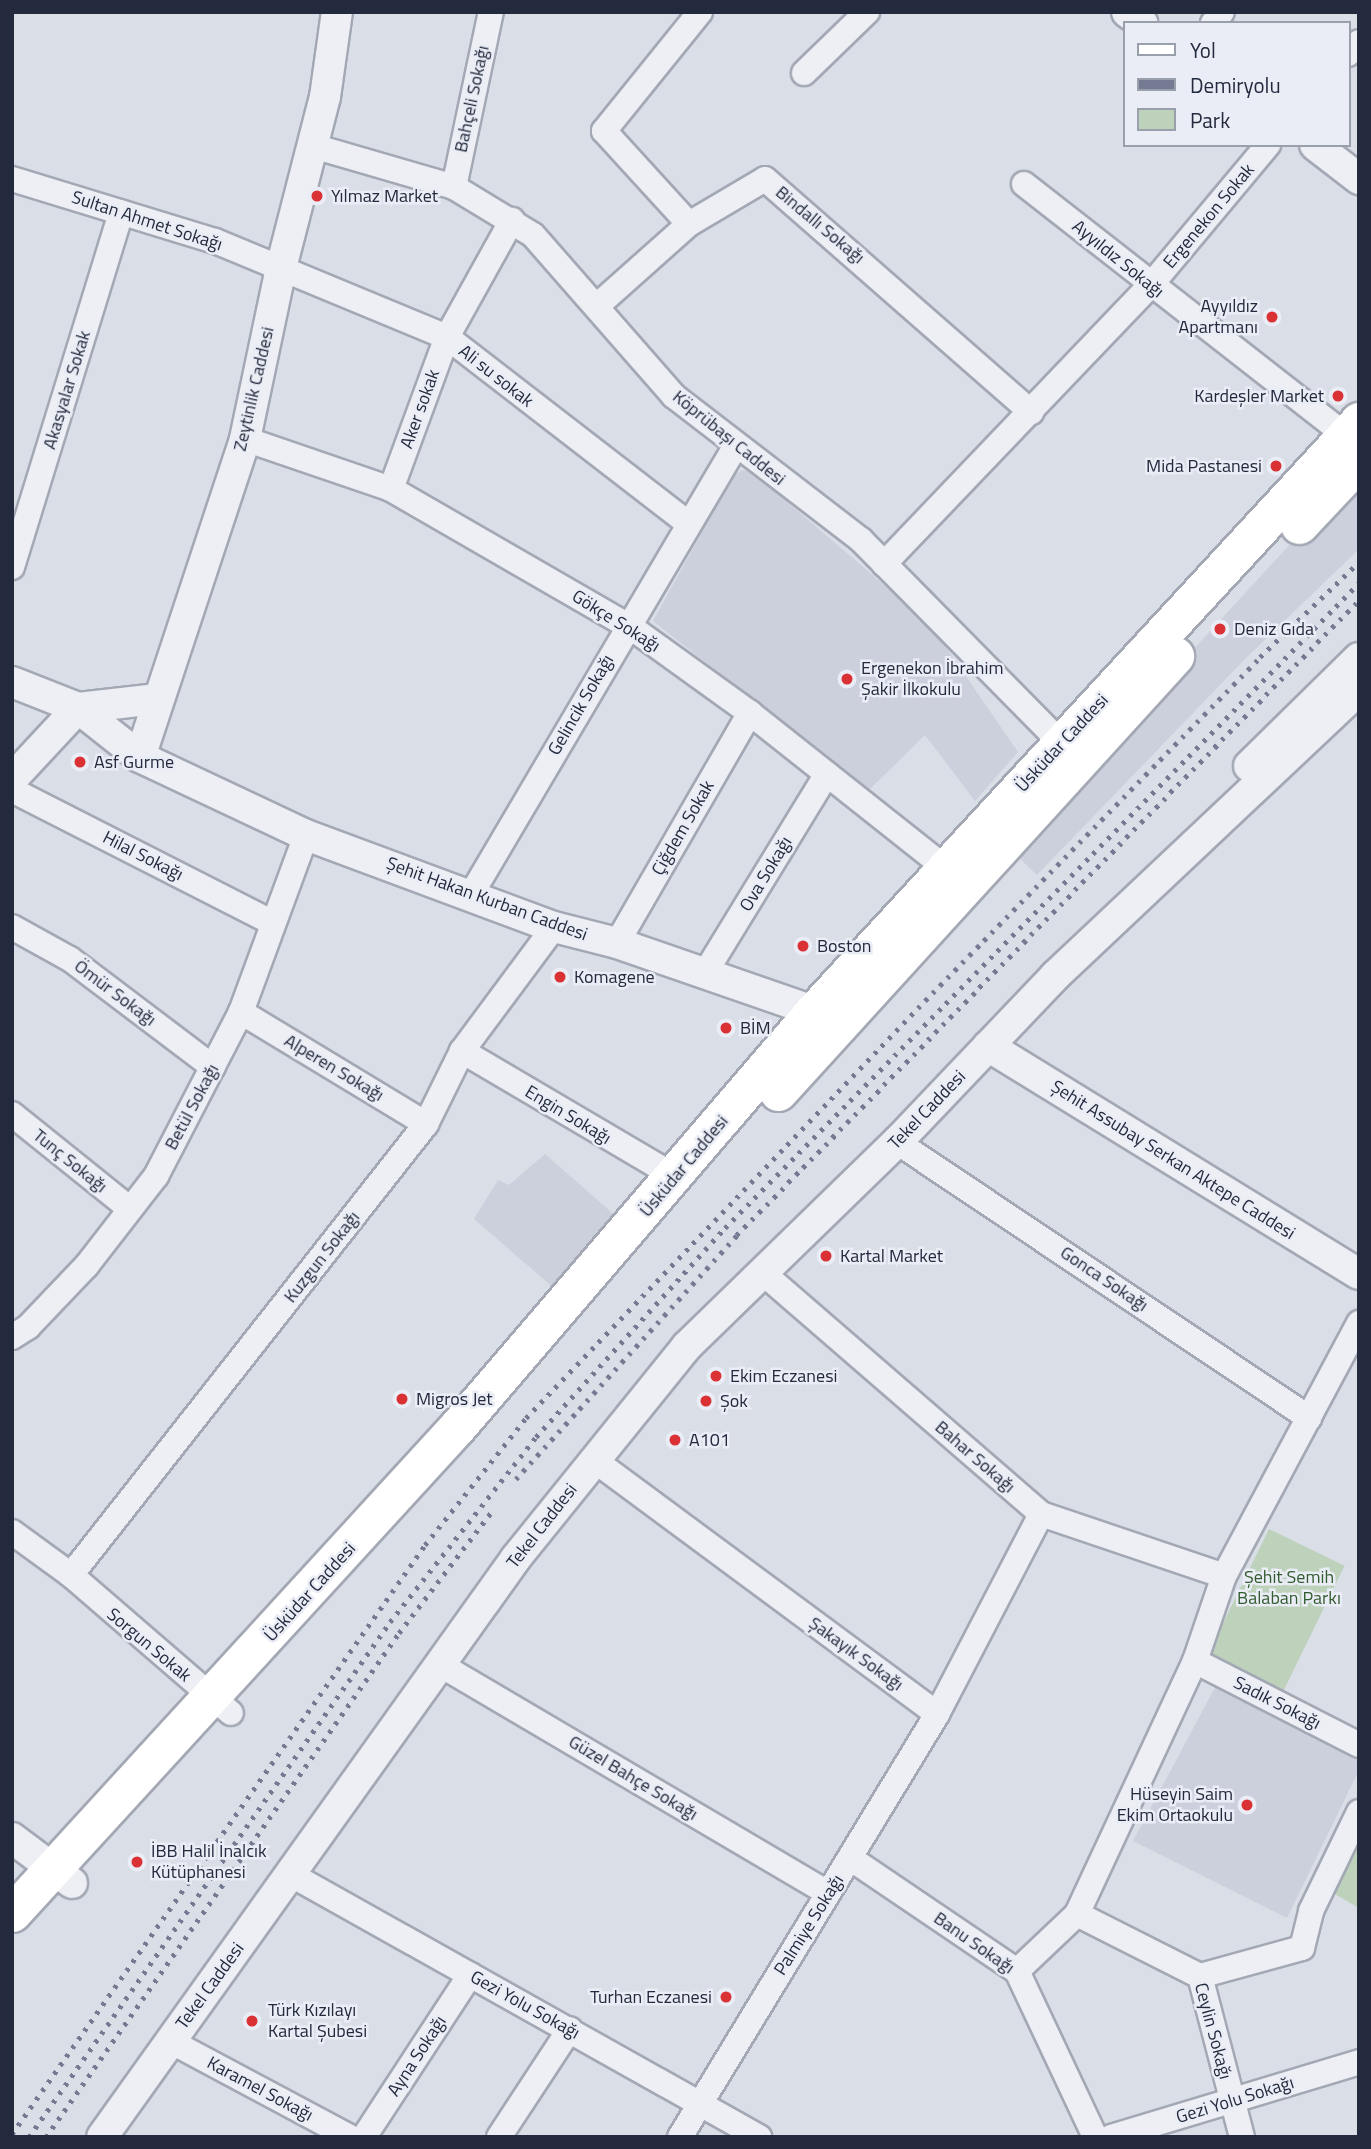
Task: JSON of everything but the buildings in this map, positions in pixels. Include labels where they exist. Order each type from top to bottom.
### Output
[{"type":"main road","name":"Üsküdar Caddesi","points":[[12,1943],[63,1877],[221,1706],[827,1016],[947,869],[1071,753],[1244,580],[1354,439]]},
{"type":"main road","name":"Üsküdar Caddesi","points":[[221,1706],[676,1177],[1071,753]]},
{"type":"main road","name":"Üsküdar Caddesi","points":[[12,1913],[63,1877]]},
{"type":"street","name":"Zeytinlik Caddesi","points":[[140,757],[245,439],[281,268],[313,146],[337,12]]},
{"type":"street","name":"Bahçeli Sokağı","points":[[454,187],[491,12]]},
{"type":"street","points":[[689,224],[604,131],[700,12]]},
{"type":"street","points":[[804,73],[867,12]]},
{"type":"street","name":"Köprübaşı Caddesi","points":[[313,146],[454,187],[512,220],[552,254],[674,396],[735,447],[861,540],[1071,753]]},
{"type":"street","name":"Ergenekon Sokak","points":[[884,564],[1150,286],[1266,147]]},
{"type":"street","points":[[1318,147],[1359,179]]},
{"type":"street","name":"Sultan Ahmet Sokağı","points":[[12,178],[121,212],[281,268]]},
{"type":"street","name":"Bindallı Sokağı","points":[[598,305],[689,224],[765,179],[1031,412]]},
{"type":"street","name":"Ayyıldız Sokağı","points":[[1024,184],[1150,286],[1354,439]]},
{"type":"street","name":"Akasyalar Sokak","points":[[12,567],[121,212]]},
{"type":"street","name":"Aker sokak","points":[[391,489],[447,337],[512,220]]},
{"type":"street","name":"Ali su sokak","points":[[281,268],[447,337],[688,523]]},
{"type":"street","name":"Gökçe Sokağı","points":[[245,439],[391,489],[627,625],[750,713],[947,869]]},
{"type":"street","name":"Gelincik Sokağı","points":[[472,893],[627,625],[735,447]]},
{"type":"street","name":"Tekel Caddesi","points":[[1055,976],[1093,921],[1359,658]]},
{"type":"street","points":[[12,682],[78,708],[157,699]]},
{"type":"street","name":"Tekel Caddesi","points":[[103,2137],[439,1664],[594,1460],[687,1346],[897,1142],[1055,976],[1358,693]]},
{"type":"street","points":[[12,779],[78,708]]},
{"type":"street","name":"Şehit Hakan Kurban Caddesi","points":[[78,708],[140,757],[306,835],[472,893],[554,927],[617,943],[827,1016]]},
{"type":"street","name":"Çiğdem Sokak","points":[[617,943],[750,713]]},
{"type":"street","name":"Ova Sokağı","points":[[705,974],[827,774]]},
{"type":"street","name":"Hilal Sokağı","points":[[12,790],[273,923]]},
{"type":"street","name":"Betül Sokağı","points":[[12,1337],[28,1327],[87,1265],[156,1175],[241,1012],[306,835]]},
{"type":"street","name":"Ömür Sokağı","points":[[12,927],[70,959],[213,1067]]},
{"type":"street","name":"Kuzgun Sokağı","points":[[71,1575],[426,1124],[462,1051],[554,927]]},
{"type":"street","name":"Alperen Sokağı","points":[[241,1012],[426,1124]]},
{"type":"street","name":"Şehit Assubay Serkan Aktepe Caddesi","points":[[988,1046],[1359,1273]]},
{"type":"street","name":"Engin Sokağı","points":[[462,1051],[676,1177]]},
{"type":"street","name":"Tunç Sokağı","points":[[12,1114],[129,1208]]},
{"type":"street","name":"Gonca Sokağı","points":[[897,1142],[1309,1418]]},
{"type":"street","name":"Bahar Sokağı","points":[[763,1273],[1041,1514],[1224,1576]]},
{"type":"street","points":[[1017,1971],[1077,1914],[1195,1661],[1224,1576],[1359,1323]]},
{"type":"street","name":"Şakayık Sokağı","points":[[594,1460],[937,1714]]},
{"type":"street","points":[[937,1714],[1041,1514]]},
{"type":"street","name":"Sorgun Sokak","points":[[12,1532],[71,1575],[221,1706]]},
{"type":"street","name":"Sadık Sokağı","points":[[1195,1661],[1359,1745]]},
{"type":"street","name":"Güzel Bahçe Sokağı","points":[[439,1664],[827,1893]]},
{"type":"street","name":"Palmiye Sokağı","points":[[680,2137],[937,1714]]},
{"type":"street","points":[[1200,1976],[1302,1948],[1311,1911],[1359,1812]]},
{"type":"street","points":[[12,1838],[63,1877]]},
{"type":"street","name":"Banu Sokağı","points":[[850,1858],[1017,1971],[1095,2137]]},
{"type":"street","name":"Gezi Yolu Sokağı","points":[[290,1874],[701,2102],[759,2137]]},
{"type":"street","name":"Ceylin Sokağı","points":[[1077,1914],[1200,1976],[1241,2137]]},
{"type":"street","name":"Ayna Sokağı","points":[[364,2137],[470,1975]]},
{"type":"street","points":[[499,2137],[570,2029]]},
{"type":"street","name":"Karamel Sokağı","points":[[170,2042],[350,2137]]},
{"type":"street","name":"Gezi Yolu Sokağı","points":[[1111,2137],[1359,2062]]},
{"type":"shaded area","points":[[1359,469],[1359,549],[1246,658],[1037,875],[1010,849]]},
{"type":"shaded area","name":"Ergenekon İbrahim Şakir İlkokulu","points":[[742,470],[752,472],[930,624],[1018,752],[975,801],[925,735],[868,791],[653,621],[733,476]]},
{"type":"shaded area","points":[[545,1154],[619,1219],[555,1289],[474,1219],[498,1180],[509,1185]]},
{"type":"shaded area","name":"Hüseyin Saim Ekim Ortaokulu","points":[[1220,1678],[1359,1760],[1359,1770],[1287,1918],[1133,1841]]},
{"type":"green space","name":"Şehit Semih Balaban Parkı","points":[[1269,1529],[1344,1566],[1282,1694],[1206,1658]]},
{"type":"green space","points":[[1359,1836],[1359,1908],[1333,1893]]},
{"type":"railway","points":[[12,2134],[425,1545],[526,1418],[918,1008],[1260,657],[1359,562]]},
{"type":"railway","points":[[29,2137],[390,1622],[536,1437],[725,1228],[1359,583]]},
{"type":"railway","points":[[516,1479],[737,1235],[1359,600]]},
{"type":"railway","points":[[46,2137],[399,1633],[493,1510]]},
{"type":"place","name":"Yılmaz Market","points":[[317,196]]},
{"type":"place","name":"Ayyıldız Apartmanı","points":[[1272,317]]},
{"type":"place","name":"Kardeşler Market","points":[[1338,396]]},
{"type":"place","name":"Mida Pastanesi","points":[[1276,466]]},
{"type":"place","name":"Deniz Gıda","points":[[1220,629]]},
{"type":"place","name":"Ergenekon İbrahim Şakir İlkokulu","points":[[847,679]]},
{"type":"place","name":"Asf Gurme","points":[[80,762]]},
{"type":"place","name":"Boston","points":[[803,946]]},
{"type":"place","name":"Komagene","points":[[560,977]]},
{"type":"place","name":"BİM","points":[[726,1028]]},
{"type":"place","name":"Kartal Market","points":[[826,1256]]},
{"type":"place","name":"Ekim Eczanesi","points":[[716,1376]]},
{"type":"place","name":"Migros Jet","points":[[402,1399]]},
{"type":"place","name":"Şok","points":[[706,1401]]},
{"type":"place","name":"A101","points":[[675,1440]]},
{"type":"place","name":"Hüseyin Saim Ekim Ortaokulu","points":[[1247,1805]]},
{"type":"place","name":"İBB Halil İnalcık Kütüphanesi","points":[[137,1862]]},
{"type":"place","name":"Turhan Eczanesi","points":[[726,1997]]},
{"type":"place","name":"Türk Kızılayı Kartal Şubesi","points":[[252,2021]]}]
